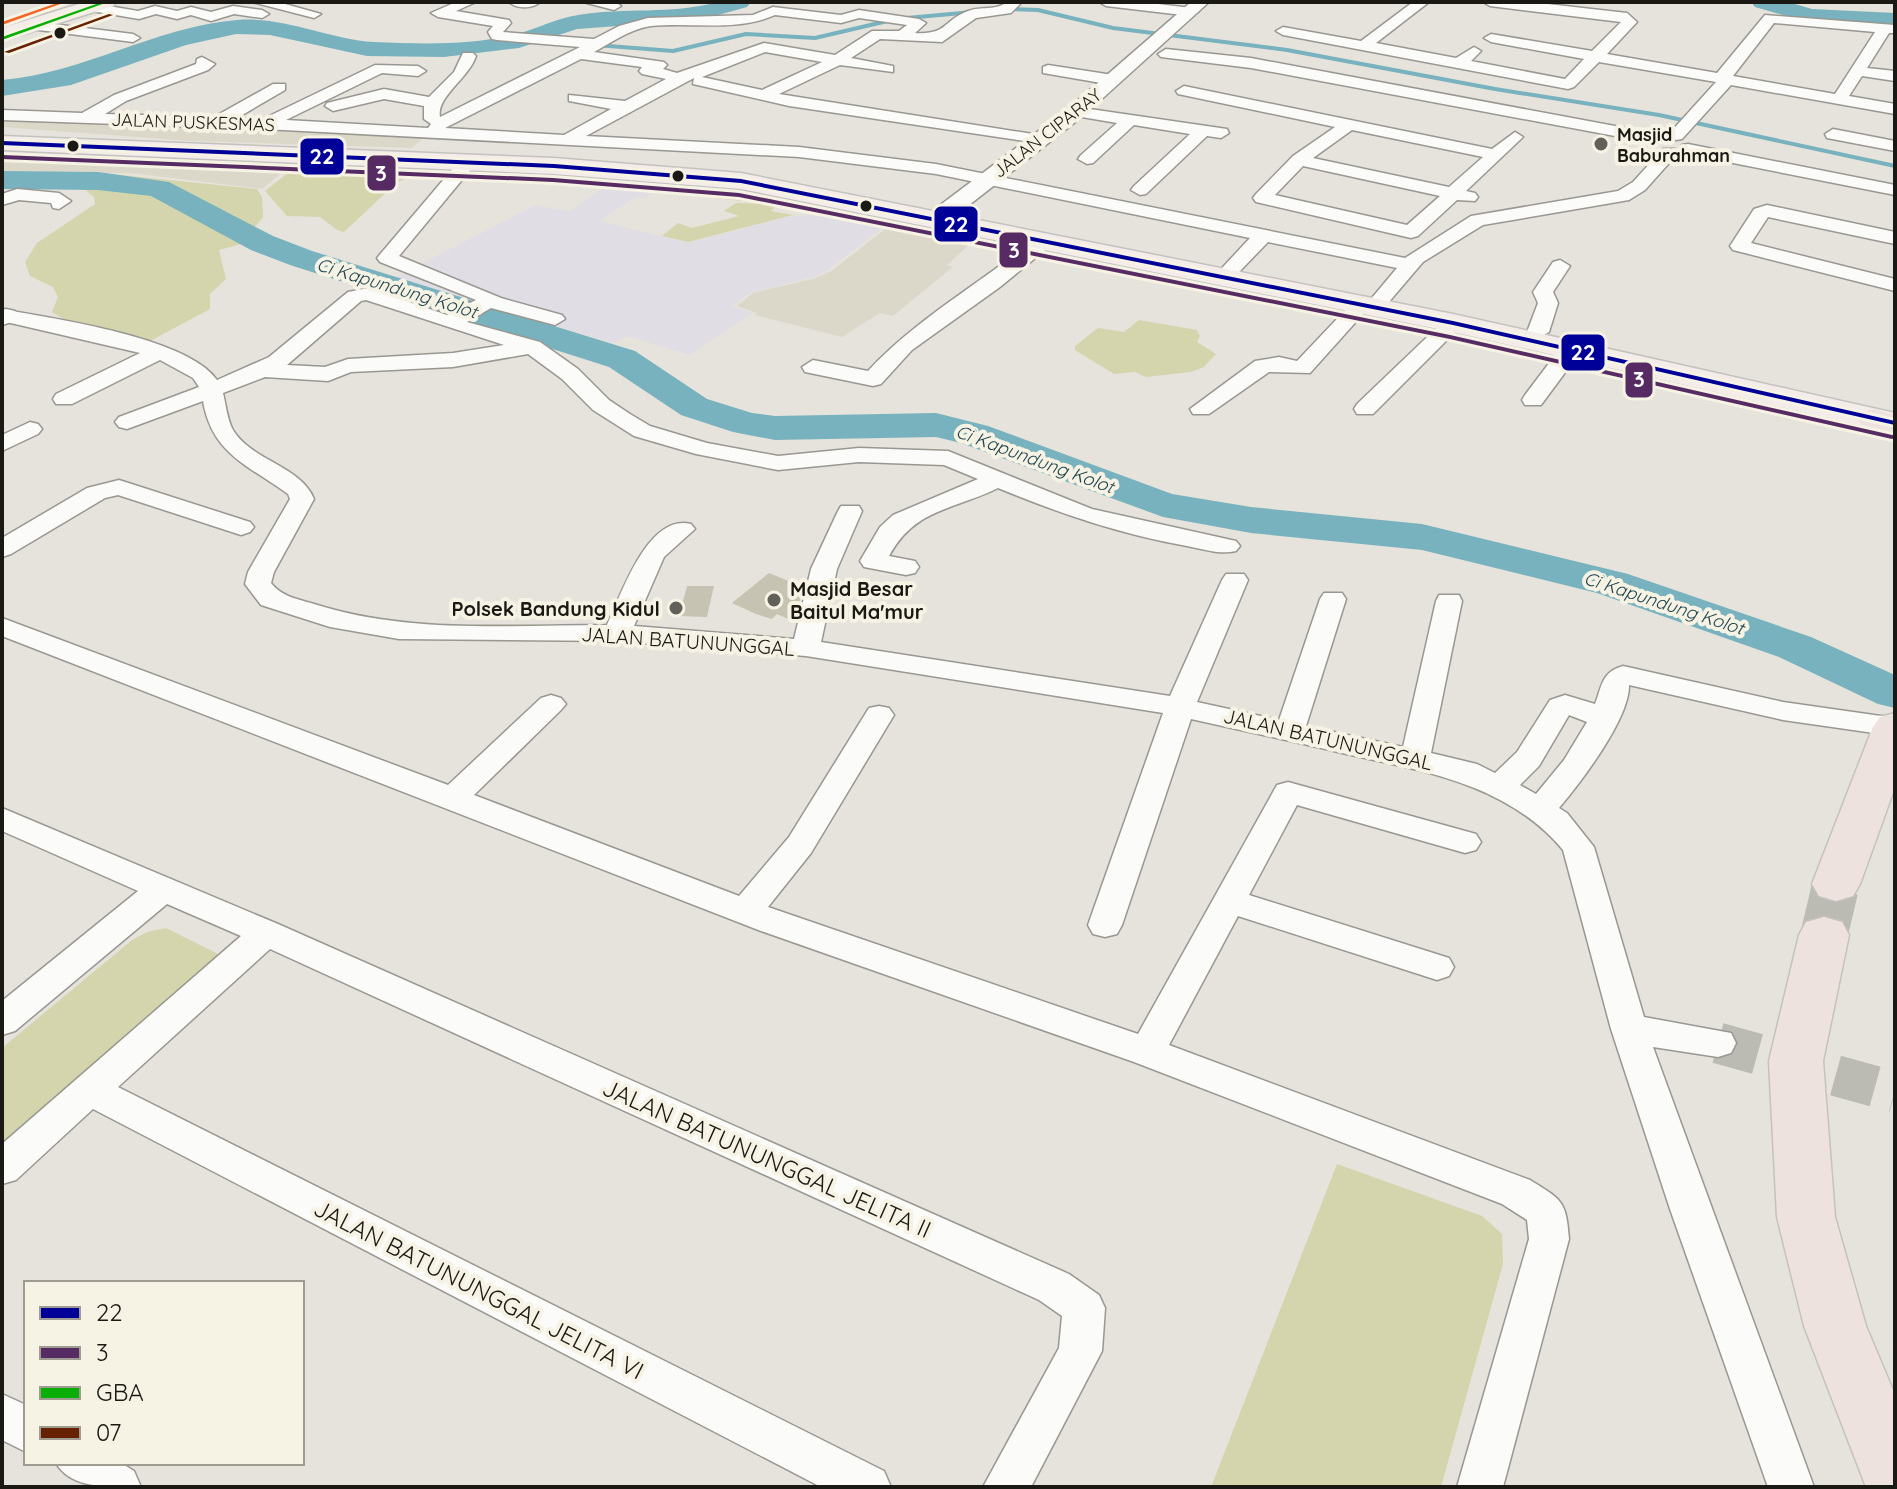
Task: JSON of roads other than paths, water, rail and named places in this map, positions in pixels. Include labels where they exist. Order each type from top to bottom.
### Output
[{"type":"highway","points":[[1895,727],[1830,909],[1796,1061],[1806,1217],[1835,1326],[1895,1476]]},
{"type":"main road","points":[[2,37],[98,5]]},
{"type":"main road","points":[[2,134],[519,160]]},
{"type":"main road","points":[[2,143],[467,163],[560,154],[807,181],[1232,268],[1453,323],[1536,337],[1570,351],[1890,420]]},
{"type":"main road","points":[[560,154],[681,174],[753,182],[1043,242],[1371,302],[1536,337],[1890,420]]},
{"type":"street","points":[[469,2],[438,13],[504,23],[494,34],[591,47],[612,58],[659,65],[647,71],[680,77]]},
{"type":"street","points":[[516,2],[533,2]]},
{"type":"street","points":[[590,2],[614,6]]},
{"type":"street","points":[[1106,2],[1196,7]]},
{"type":"street","points":[[1363,46],[1422,2]]},
{"type":"street","points":[[1490,2],[1629,19],[1601,53],[1556,96]]},
{"type":"street","points":[[98,5],[166,22]]},
{"type":"street","points":[[139,15],[155,10],[177,15],[190,11],[211,17],[262,5],[314,14]]},
{"type":"street","points":[[1459,63],[1533,6]]},
{"type":"street","points":[[764,95],[836,61],[877,34],[937,39],[972,14],[1010,7]]},
{"type":"street","points":[[1196,7],[1165,41],[1251,63],[1369,78],[1895,190]]},
{"type":"street","points":[[413,153],[436,128],[624,29],[648,22],[755,19],[773,11],[841,19],[857,14],[919,23],[902,36]]},
{"type":"street","points":[[451,32],[462,18]]},
{"type":"street","points":[[1568,204],[1599,190],[1657,138],[1720,77],[1770,18],[1890,29]]},
{"type":"street","points":[[32,28],[133,38]]},
{"type":"street","points":[[1839,100],[1890,29]]},
{"type":"street","points":[[1283,31],[1363,46],[1394,57],[1459,63],[1568,84]]},
{"type":"street","points":[[1497,34],[1895,109]]},
{"type":"street","name":"JALAN CIPARAY","points":[[947,211],[1076,112],[1145,52],[1165,41]]},
{"type":"street","points":[[560,154],[625,106],[680,77],[700,73],[762,48],[888,69]]},
{"type":"street","points":[[436,128],[430,116],[431,102],[463,73],[468,56]]},
{"type":"street","points":[[1369,78],[1394,57]]},
{"type":"street","points":[[594,70],[612,58]]},
{"type":"street","points":[[87,117],[120,98],[207,64],[202,62]]},
{"type":"street","points":[[264,124],[383,68],[421,74]]},
{"type":"street","points":[[1048,70],[1113,80]]},
{"type":"street","points":[[1858,71],[1895,76]]},
{"type":"street","points":[[699,81],[764,95],[1039,140]]},
{"type":"street","points":[[217,123],[279,87]]},
{"type":"street","points":[[1184,91],[1496,155]]},
{"type":"street","points":[[291,126],[341,101],[353,102],[384,94],[431,102]]},
{"type":"street","points":[[575,98],[625,106]]},
{"type":"street","points":[[821,155],[839,135],[869,111]]},
{"type":"street","points":[[1076,112],[1212,132],[1140,190]]},
{"type":"street","name":"JALAN PUSKESMAS","points":[[2,115],[436,128],[560,154],[821,155],[987,179],[1409,265]]},
{"type":"street","points":[[874,161],[918,119]]},
{"type":"street","points":[[1087,159],[1130,120]]},
{"type":"street","points":[[1350,124],[1299,160],[1262,195],[1265,201],[1411,232],[1515,137]]},
{"type":"street","points":[[1833,134],[1895,146]]},
{"type":"street","points":[[1201,409],[1263,366],[1279,364],[1302,368],[1409,265],[1439,241],[1494,219],[1623,196],[1639,186],[1669,153],[1657,138]]},
{"type":"street","points":[[1299,160],[1453,194],[1494,219]]},
{"type":"street","points":[[467,163],[387,260],[491,297],[471,311]]},
{"type":"street","points":[[6,198],[17,194],[59,198],[62,201],[59,204]]},
{"type":"street","points":[[1895,238],[1767,211],[1761,213],[1740,246],[1895,285]]},
{"type":"street","points":[[1232,268],[1264,235]]},
{"type":"street","points":[[813,367],[870,379],[904,345],[993,283],[1043,242]]},
{"type":"street","points":[[1536,337],[1548,303],[1543,292],[1560,266]]},
{"type":"street","points":[[127,422],[217,410],[360,294],[471,311],[555,319]]},
{"type":"street","points":[[471,311],[570,374],[601,405],[632,425],[704,449],[778,463],[859,455],[948,458],[1083,514],[1227,546]]},
{"type":"street","name":"JALAN BATUNUNGGAL","points":[[3,316],[45,323],[157,353],[193,366],[241,450],[299,491],[302,499],[261,572],[258,584],[270,599],[340,621],[399,631],[617,633],[806,648],[1180,707],[1466,771],[1540,809],[1556,821],[1578,847],[1613,961],[1629,1029],[1690,1209],[1791,1487]]},
{"type":"street","points":[[1365,409],[1453,323]]},
{"type":"street","points":[[263,370],[328,374],[348,366],[453,360],[524,344]]},
{"type":"street","points":[[1533,400],[1570,351]]},
{"type":"street","points":[[64,399],[157,353]]},
{"type":"street","points":[[2,444],[30,429]]},
{"type":"street","points":[[850,558],[909,515],[965,495],[998,478]]},
{"type":"street","points":[[2,549],[96,493],[119,487],[241,527]]},
{"type":"street","points":[[806,648],[850,558],[850,511]]},
{"type":"street","points":[[617,633],[653,553],[682,529]]},
{"type":"street","points":[[850,558],[906,567]]},
{"type":"street","points":[[1105,925],[1202,648],[1235,580]]},
{"type":"street","points":[[1290,730],[1333,599]]},
{"type":"street","points":[[1415,759],[1449,601]]},
{"type":"street","points":[[2,626],[746,911],[1147,1052],[1516,1192],[1547,1211],[1549,1239],[1480,1487]]},
{"type":"street","points":[[1540,809],[1573,772],[1598,734],[1615,691],[1614,684],[1623,675],[1783,711],[1895,727]]},
{"type":"street","points":[[453,798],[551,704]]},
{"type":"street","points":[[1500,786],[1528,759],[1560,706],[1573,706],[1605,718]]},
{"type":"street","points":[[746,911],[800,845],[879,715]]},
{"type":"street","points":[[1147,1052],[1288,792],[1465,842]]},
{"type":"street","points":[[2,819],[266,933],[2,1168]]},
{"type":"street","points":[[2,1021],[164,888]]},
{"type":"street","points":[[1230,901],[1437,967]]},
{"type":"street","name":"JALAN BATUNUNGGAL JELITA II","points":[[266,933],[1054,1287],[1084,1308],[1080,1351],[1006,1487]]},
{"type":"street","points":[[1629,1029],[1718,1043]]},
{"type":"street","name":"JALAN BATUNUNGGAL JELITA VI","points":[[90,1090],[868,1487]]},
{"type":"street","points":[[2,1415],[24,1429]]},
{"type":"street","points":[[82,1465],[118,1487]]},
{"type":"waterway","points":[[2,88],[62,79],[177,40],[236,27],[270,28],[367,49],[444,50],[519,41],[577,22],[679,16],[720,9],[739,2]]},
{"type":"waterway","points":[[1763,2],[1811,16],[1895,20]]},
{"type":"waterway","points":[[1007,9],[1038,10],[1113,28],[1287,50],[1495,89],[1659,115],[1895,166]]},
{"type":"waterway","points":[[596,45],[673,51],[746,34],[815,38],[896,19],[973,12]]},
{"type":"waterway","name":"Ci Kapundung Kolot","points":[[2,180],[98,181],[158,188],[262,243],[301,258],[622,359],[694,407],[747,424],[775,428],[936,425],[974,434],[1163,505],[1251,520],[1422,537],[1612,583],[1795,647],[1895,693]]},
{"type":"tunnel","points":[[1824,935],[1836,884]]},
{"type":"tunnel","points":[[1718,1043],[1895,1092]]},
{"type":"place","name":"Masjid Baburahman","points":[[1601,144]]},
{"type":"place","name":"Masjid Besar Baitul Ma'mur","points":[[774,600]]},
{"type":"place","name":"Polsek Bandung Kidul","points":[[676,608]]}]
